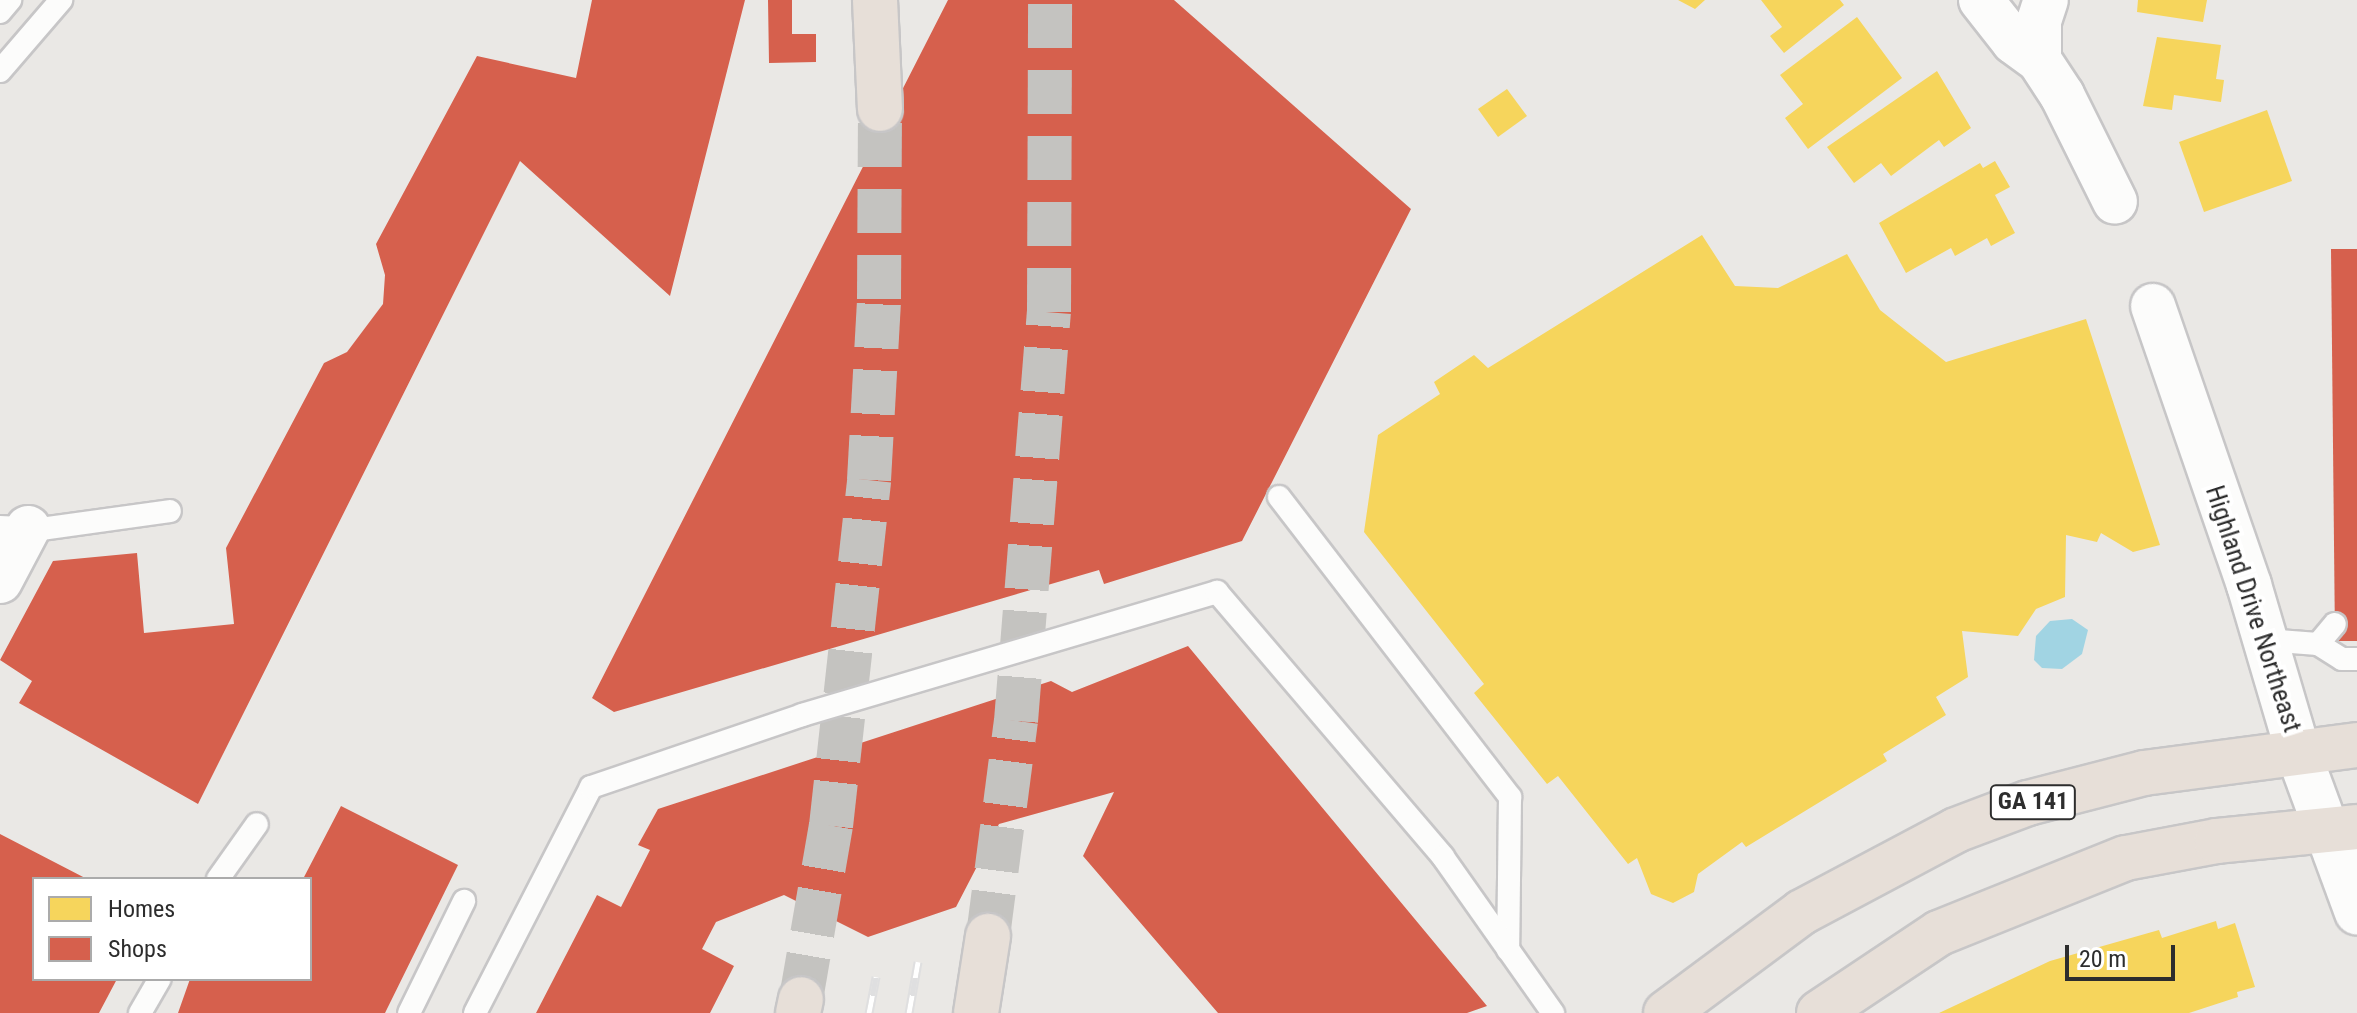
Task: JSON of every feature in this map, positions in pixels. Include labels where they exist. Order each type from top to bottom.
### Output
[{"type":"highway","points":[[875,0],[880,109]]},
{"type":"highway","name":"GA 141","points":[[1666,1013],[1802,912],[1956,830],[2028,803],[2144,773],[2357,745]]},
{"type":"highway","points":[[1819,1013],[1939,933],[2126,858],[2341,828]]},
{"type":"highway","points":[[976,1013],[988,936]]},
{"type":"street","points":[[1981,0],[2014,42],[2039,60],[2115,202]]},
{"type":"street","points":[[2039,60],[2039,21],[2046,0]]},
{"type":"street","name":"Highland Drive Northeast","points":[[2153,306],[2265,640],[2298,752],[2341,828],[2357,912]]},
{"type":"street","points":[[0,581],[14,528]]},
{"type":"lane","points":[[0,12],[10,0]]},
{"type":"lane","points":[[0,71],[61,0]]},
{"type":"lane","points":[[1279,497],[1510,797],[1508,950]]},
{"type":"lane","points":[[14,528],[170,511]]},
{"type":"lane","points":[[475,1013],[591,787],[802,715],[1217,592],[1443,857],[1553,1013]]},
{"type":"lane","points":[[2318,644],[2335,624]]},
{"type":"lane","points":[[2265,640],[2318,644],[2342,659],[2357,659]]},
{"type":"lane","points":[[219,877],[257,824]]},
{"type":"lane","points":[[409,1013],[464,901]]},
{"type":"lane","points":[[140,1013],[159,981]]},
{"type":"water","points":[[2072,619],[2088,630],[2082,654],[2062,669],[2042,668],[2034,660],[2036,636],[2050,621]]},
{"type":"building: Homes","points":[[1678,0],[1705,0],[1695,9]]},
{"type":"building: Homes","points":[[1761,0],[1840,0],[1844,5],[1784,53],[1770,36],[1782,27]]},
{"type":"building: Homes","points":[[2138,0],[2207,0],[2203,22],[2137,12]]},
{"type":"building: Homes","points":[[1857,17],[1902,78],[1808,149],[1785,118],[1803,104],[1780,75]]},
{"type":"building: Homes","points":[[2157,37],[2221,45],[2216,79],[2224,80],[2221,102],[2174,95],[2172,110],[2143,106]]},
{"type":"building: Homes","points":[[1937,71],[1971,128],[1944,147],[1939,140],[1891,176],[1881,163],[1854,183],[1827,147]]},
{"type":"building: Homes","points":[[1507,89],[1527,116],[1498,137],[1478,109]]},
{"type":"building: Homes","points":[[2267,110],[2292,181],[2204,212],[2179,142]]},
{"type":"building: Homes","points":[[1995,161],[2010,187],[1995,195],[2015,233],[1991,246],[1987,238],[1955,256],[1951,248],[1906,273],[1879,223],[1980,163],[1983,168]]},
{"type":"building: Homes","points":[[1702,235],[1735,286],[1778,288],[1847,254],[1880,310],[1946,362],[2086,319],[2160,545],[2133,552],[2101,533],[2097,542],[2066,535],[2065,597],[2036,609],[2018,636],[1962,631],[1968,677],[1936,697],[1946,715],[1883,754],[1887,761],[1746,847],[1742,842],[1698,874],[1694,892],[1673,903],[1651,894],[1637,858],[1628,864],[1558,776],[1547,784],[1474,693],[1484,684],[1364,532],[1378,435],[1440,394],[1434,382],[1474,355],[1488,368]]},
{"type":"building: Homes","points":[[2216,921],[2218,929],[2235,923],[2255,987],[2237,992],[2238,997],[2189,1013],[1939,1013],[2050,961],[2159,930],[2162,938]]},
{"type":"building: Shops","points":[[592,0],[745,0],[670,296],[520,161],[198,804],[19,703],[32,681],[0,660],[53,561],[137,553],[144,633],[234,624],[226,548],[324,363],[347,352],[383,304],[385,275],[376,244],[477,56],[576,78]]},
{"type":"building: Shops","points":[[768,0],[792,0],[792,34],[816,34],[816,62],[769,63]]},
{"type":"building: Shops","points":[[948,0],[1174,0],[1411,209],[1242,541],[1104,584],[1099,570],[614,712],[592,698]]},
{"type":"building: Shops","points":[[2331,249],[2357,249],[2357,641],[2335,641]]},
{"type":"building: Shops","points":[[1188,646],[1487,1006],[1467,1013],[1218,1013],[1083,856],[1114,792],[999,824],[956,907],[868,937],[784,895],[716,922],[702,949],[734,966],[710,1013],[536,1013],[597,895],[621,907],[650,850],[638,845],[658,809],[1051,681],[1072,692]]},
{"type":"building: Shops","points":[[341,806],[458,865],[385,1013],[178,1013],[189,981],[312,981],[312,877],[304,877]]},
{"type":"building: Shops","points":[[0,834],[83,877],[32,877],[32,981],[116,981],[99,1013],[0,1013]]},
{"type":"tunnel","points":[[988,936],[1016,721],[1049,312],[1050,0]]},
{"type":"tunnel","points":[[801,999],[831,826],[869,480],[879,299],[880,109]]},
{"type":"railway","points":[[909,1013],[918,962]]},
{"type":"railway","points":[[869,1013],[876,977]]}]
